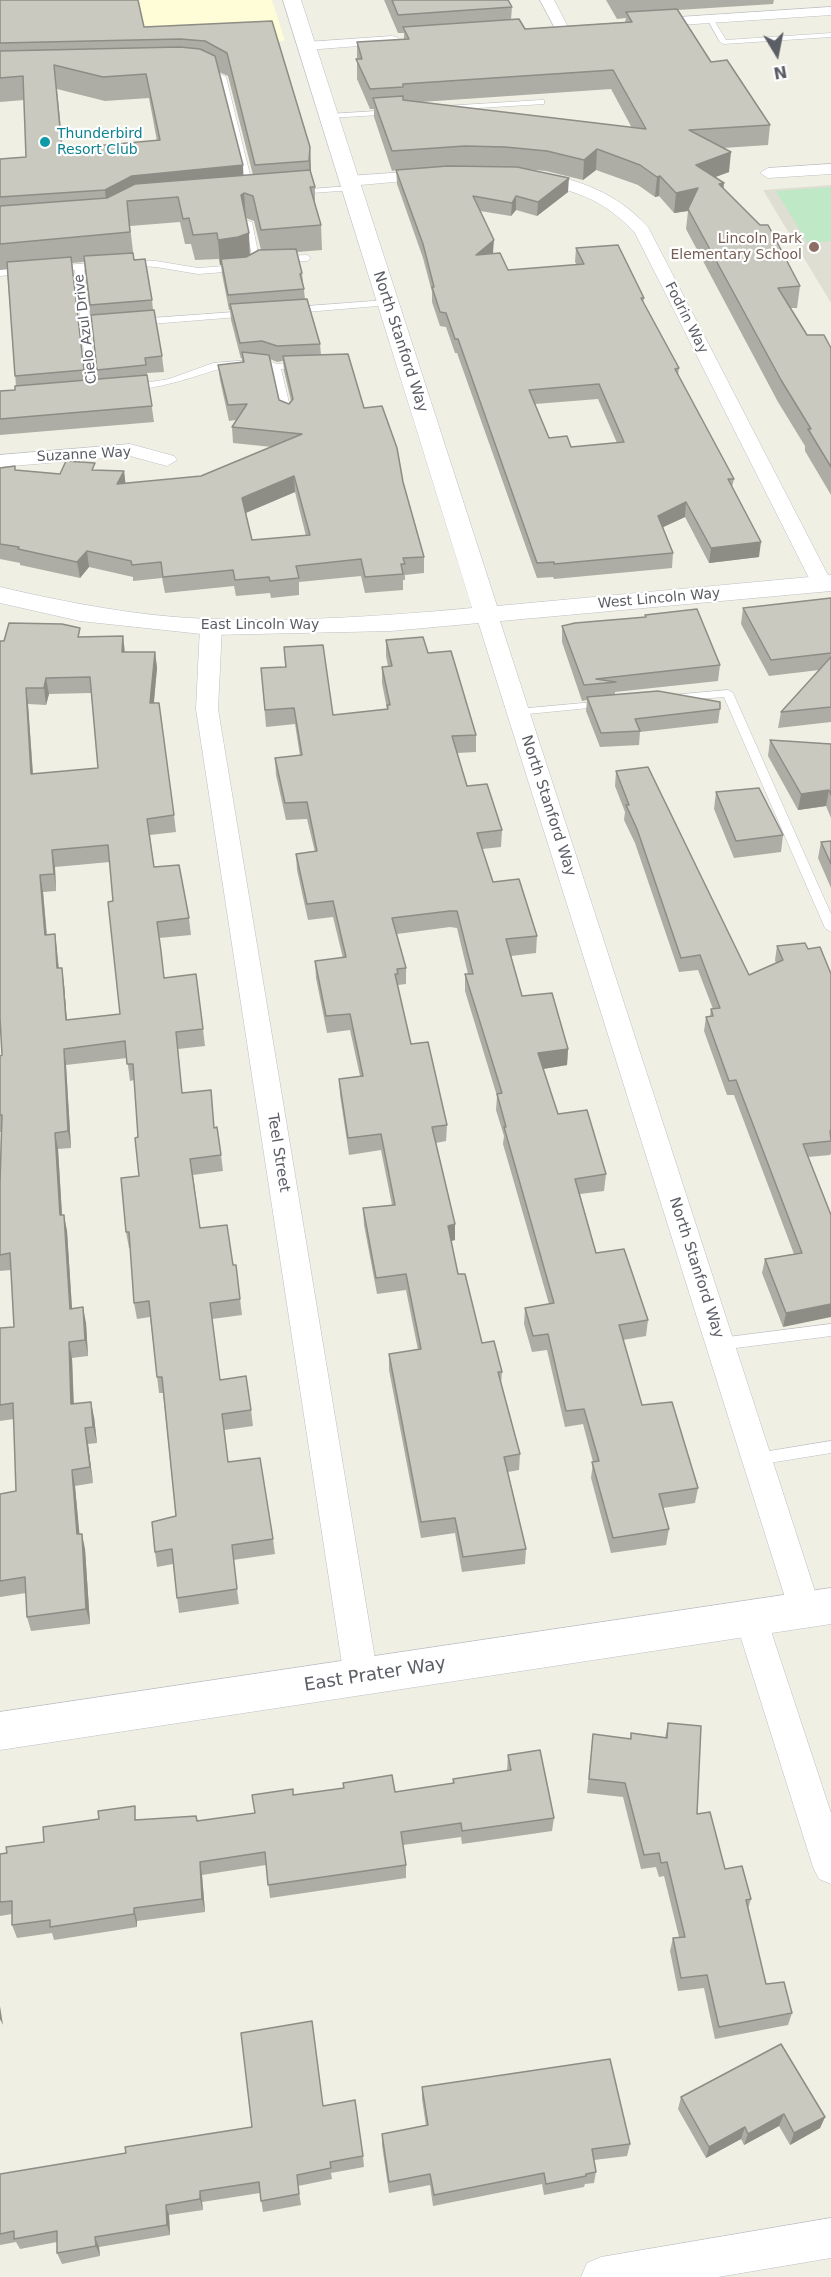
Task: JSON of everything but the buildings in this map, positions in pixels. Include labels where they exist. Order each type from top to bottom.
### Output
[{"type":"street","name":"North Stanford Way","points":[[292,0],[757,1459],[818,1608]]},
{"type":"street","points":[[547,0],[562,29]]},
{"type":"street","points":[[801,0],[810,13]]},
{"type":"street","points":[[630,24],[831,11]]},
{"type":"street","points":[[307,46],[411,39]]},
{"type":"street","points":[[768,173],[831,169]]},
{"type":"street","points":[[350,185],[447,174]]},
{"type":"street","name":"Fodrin Way","points":[[516,174],[577,186],[606,199],[628,213],[642,231],[827,583]]},
{"type":"street","name":"Suzanne Way","points":[[0,461],[130,450],[167,460]]},
{"type":"street","name":"West Lincoln Way","points":[[487,615],[827,583]]},
{"type":"street","name":"East Lincoln Way","points":[[0,595],[81,613],[211,627],[391,623],[487,615]]},
{"type":"street","name":"Teel Street","points":[[211,627],[207,709],[361,1677]]},
{"type":"street","name":"East Prater Way","points":[[0,1731],[818,1608]]},
{"type":"street","points":[[751,1619],[831,1867]]},
{"type":"street","points":[[601,2277],[831,2238]]},
{"type":"lane","points":[[709,19],[724,42],[831,35]]},
{"type":"lane","points":[[201,69],[211,70],[222,77],[248,195],[262,194]]},
{"type":"lane","points":[[433,109],[541,102]]},
{"type":"lane","points":[[329,116],[398,111]]},
{"type":"lane","points":[[284,193],[350,185]]},
{"type":"lane","points":[[248,222],[257,261]]},
{"type":"lane","points":[[119,264],[156,264],[198,271],[248,267],[257,261],[307,258]]},
{"type":"lane","points":[[45,269],[109,265]]},
{"type":"lane","name":"Cielo Azul Drive","points":[[79,267],[86,326],[98,390],[81,392]]},
{"type":"lane","points":[[0,273],[34,270]]},
{"type":"lane","points":[[283,311],[387,303]]},
{"type":"lane","points":[[132,322],[260,313]]},
{"type":"lane","points":[[86,326],[120,323]]},
{"type":"lane","points":[[123,388],[171,381],[213,366],[263,362],[276,367],[308,364]]},
{"type":"lane","points":[[276,367],[287,415]]},
{"type":"lane","points":[[658,699],[728,693],[831,928]]},
{"type":"lane","points":[[518,712],[623,702]]},
{"type":"lane","points":[[720,1344],[831,1330]]},
{"type":"lane","points":[[757,1459],[831,1447]]},
{"type":"shaded area","points":[[138,0],[272,0],[285,41],[148,50]]},
{"type":"shaded area","name":"Lincoln Park Elementary School","points":[[831,185],[831,303],[763,190]]},
{"type":"green space","points":[[831,187],[831,241],[808,243],[776,191]]},
{"type":"place","name":"Thunderbird Resort Club","points":[[45,142]]},
{"type":"place","name":"Lincoln Park Elementary School","points":[[814,247]]}]
